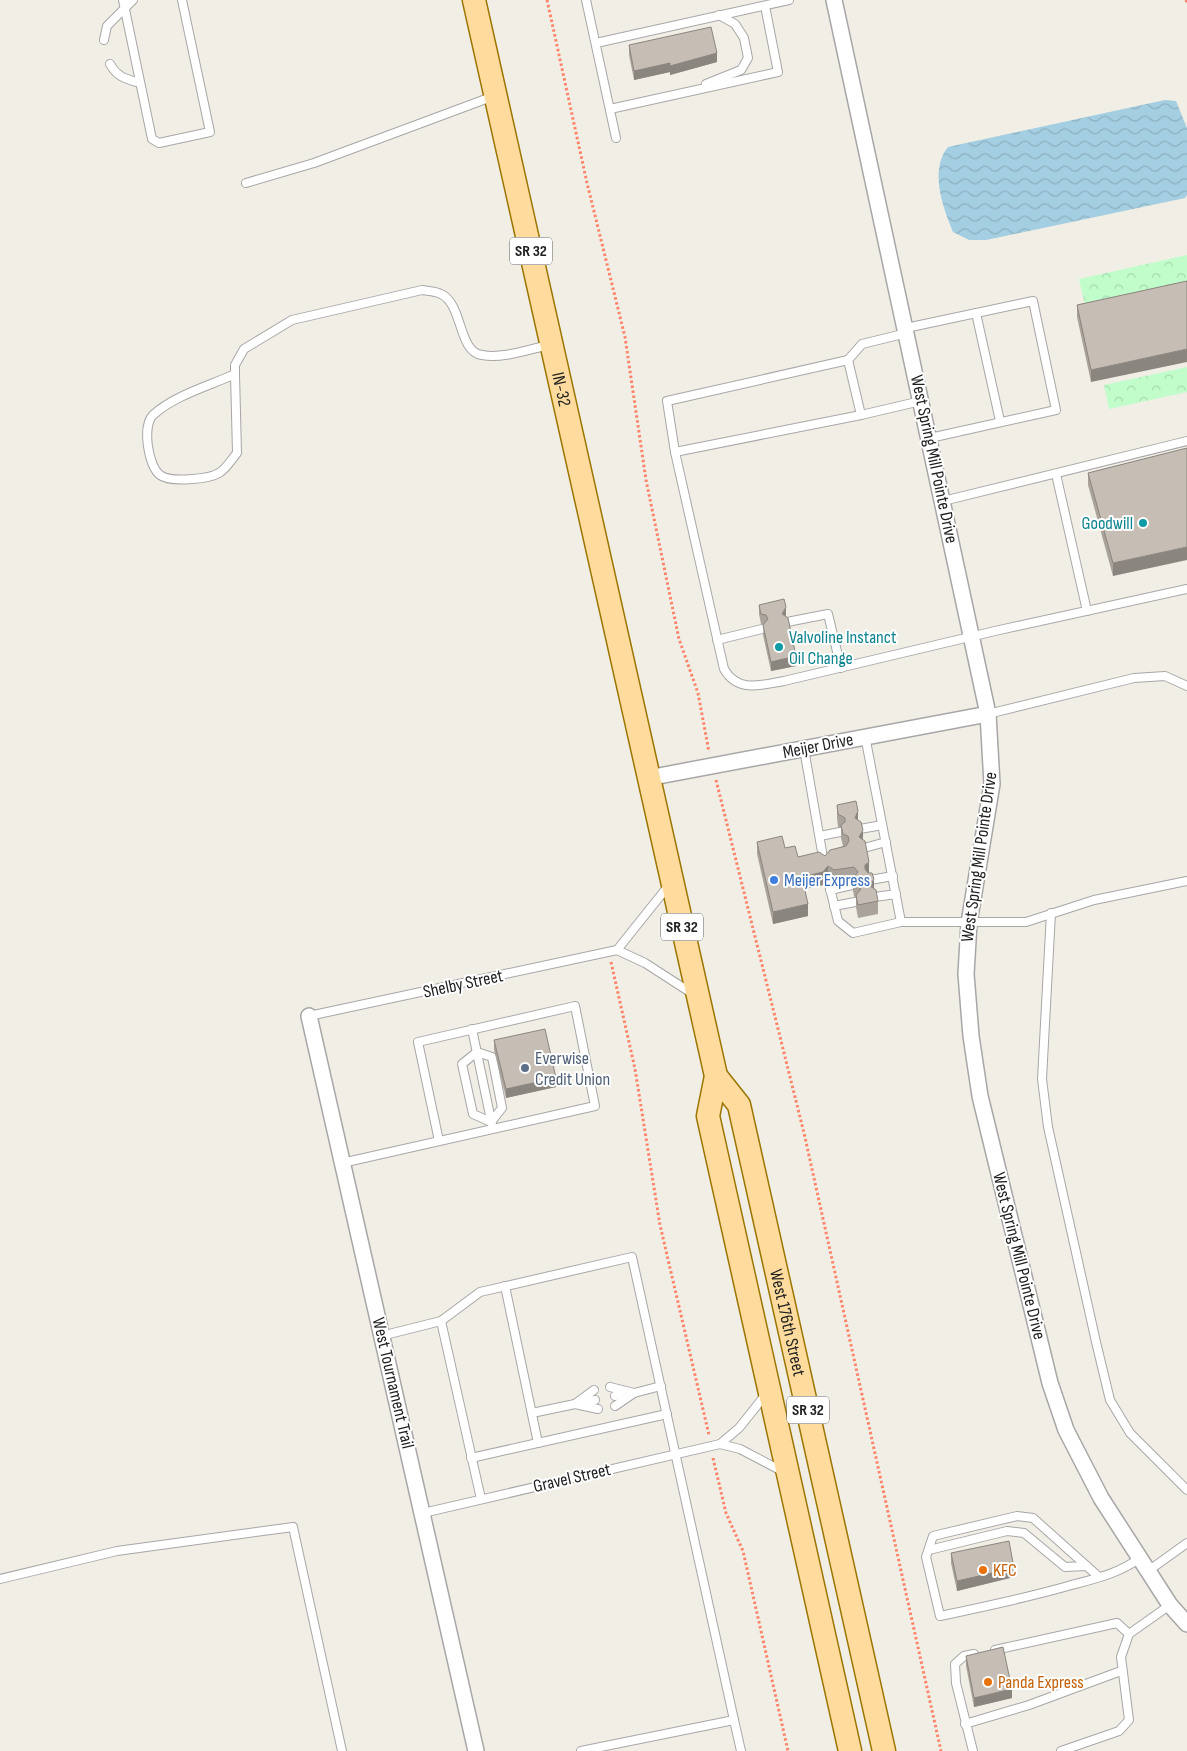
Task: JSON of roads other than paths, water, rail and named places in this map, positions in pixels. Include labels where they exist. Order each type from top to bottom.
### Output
[{"type":"main road","name":"IN-32","points":[[474,0],[648,778]]},
{"type":"main road","name":"West 176th Street","points":[[648,778],[716,1076],[708,1116],[850,1751]]},
{"type":"main road","name":"West 176th Street","points":[[716,1076],[739,1105],[884,1751]]},
{"type":"street","name":"West Spring Mill Pointe Drive","points":[[834,0],[988,714],[992,784],[968,923],[966,974],[971,1036],[980,1096],[1050,1383],[1066,1430],[1100,1498],[1170,1605],[1187,1624]]},
{"type":"street","name":"Meijer Drive","points":[[648,778],[988,714]]},
{"type":"street","name":"West Tournament Trail","points":[[309,1016],[476,1751]]},
{"type":"lane","points":[[104,40],[107,26],[123,4],[133,0]]},
{"type":"lane","points":[[123,4],[152,140],[159,143],[210,132],[182,0]]},
{"type":"lane","points":[[586,0],[616,138]]},
{"type":"lane","points":[[596,43],[789,0]]},
{"type":"lane","points":[[610,109],[778,72],[765,6]]},
{"type":"lane","points":[[686,93],[741,70],[748,58],[744,38],[740,31],[735,24],[719,15]]},
{"type":"lane","points":[[110,64],[114,72],[121,77],[140,83]]},
{"type":"lane","points":[[246,183],[314,163],[496,96]]},
{"type":"lane","points":[[235,374],[175,400],[152,416],[147,428],[151,462],[160,475],[176,482],[219,473],[237,453],[235,365],[244,349],[292,320],[422,290],[441,294],[451,302],[467,344],[479,355],[494,357],[552,344]]},
{"type":"lane","points":[[930,438],[1056,410],[1033,301],[976,313],[862,344],[848,360],[667,401],[675,452],[717,640],[724,669],[729,678],[737,684],[759,685],[1187,589]]},
{"type":"lane","points":[[976,313],[1000,421]]},
{"type":"lane","points":[[848,360],[862,415]]},
{"type":"lane","points":[[675,452],[862,415],[922,401]]},
{"type":"lane","points":[[943,501],[1187,441]]},
{"type":"lane","points":[[1056,474],[1087,611]]},
{"type":"lane","points":[[787,622],[828,614],[841,668]]},
{"type":"lane","points":[[717,640],[762,629]]},
{"type":"lane","points":[[988,714],[1134,678],[1165,676],[1187,686]]},
{"type":"lane","points":[[865,736],[902,922]]},
{"type":"lane","points":[[804,749],[820,836],[826,858]]},
{"type":"lane","points":[[860,829],[882,824]]},
{"type":"lane","points":[[820,836],[840,832]]},
{"type":"lane","points":[[864,848],[886,842]]},
{"type":"lane","points":[[870,880],[892,876]]},
{"type":"lane","points":[[852,885],[829,887],[838,922],[853,933],[902,922],[1026,922],[1094,900],[1187,881]]},
{"type":"lane","points":[[672,882],[613,951],[645,963],[698,998]]},
{"type":"lane","points":[[875,897],[896,894]]},
{"type":"lane","points":[[834,906],[855,902]]},
{"type":"lane","points":[[1051,913],[1042,1079],[1048,1127],[1096,1342],[1110,1400],[1130,1433],[1187,1490]]},
{"type":"lane","name":"Shelby Street","points":[[309,1016],[613,951]]},
{"type":"lane","points":[[342,1164],[440,1141],[492,1126],[596,1106],[574,1006],[418,1042],[440,1141]]},
{"type":"lane","points":[[472,1029],[492,1126]]},
{"type":"lane","points":[[477,1052],[462,1064],[473,1114],[492,1126]]},
{"type":"lane","points":[[477,1052],[492,1057],[502,1108],[492,1126]]},
{"type":"lane","points":[[382,1336],[441,1321],[480,1292],[632,1257],[740,1751]]},
{"type":"lane","points":[[505,1286],[538,1443]]},
{"type":"lane","points":[[441,1321],[481,1499]]},
{"type":"lane","points":[[615,1396],[661,1386]]},
{"type":"lane","points":[[610,1387],[634,1393]]},
{"type":"lane","points":[[575,1404],[594,1390]]},
{"type":"lane","name":"Gravel Street","points":[[720,1444],[739,1428],[769,1391]]},
{"type":"lane","points":[[615,1406],[634,1393]]},
{"type":"lane","points":[[532,1413],[596,1400]]},
{"type":"lane","points":[[575,1404],[598,1409]]},
{"type":"lane","points":[[472,1458],[667,1414]]},
{"type":"lane","name":"Gravel Street","points":[[423,1513],[720,1444],[740,1449],[787,1474]]},
{"type":"lane","points":[[1099,1577],[1033,1518],[1017,1516],[933,1536],[926,1557],[940,1616],[1036,1595],[1124,1570],[1140,1558]]},
{"type":"lane","points":[[0,1579],[117,1550],[293,1527],[342,1751]]},
{"type":"lane","points":[[929,1550],[1007,1531],[1024,1533],[1065,1567],[1088,1566]]},
{"type":"lane","points":[[1148,1571],[1187,1543]]},
{"type":"lane","points":[[1061,1751],[1119,1731],[1128,1720],[1121,1671],[1121,1657],[1129,1634],[1170,1605]]},
{"type":"lane","points":[[973,1751],[956,1683],[955,1664],[964,1656],[1117,1624],[1129,1634]]},
{"type":"lane","points":[[965,1724],[1030,1705],[1121,1671]]},
{"type":"lane","points":[[580,1751],[605,1749],[734,1720]]},
{"type":"water","points":[[1165,100],[1176,101],[1187,128],[1187,195],[1185,198],[986,240],[969,240],[953,232],[942,201],[939,178],[942,156],[948,147]]},
{"type":"place","name":"Goodwill","points":[[1143,523]]},
{"type":"place","name":"Valvoline Instanct Oil Change","points":[[779,647]]},
{"type":"place","name":"Meijer Express","points":[[774,880]]},
{"type":"place","name":"Everwise Credit Union","points":[[525,1068]]},
{"type":"place","name":"KFC","points":[[983,1570]]},
{"type":"place","name":"Panda Express","points":[[988,1682]]}]
